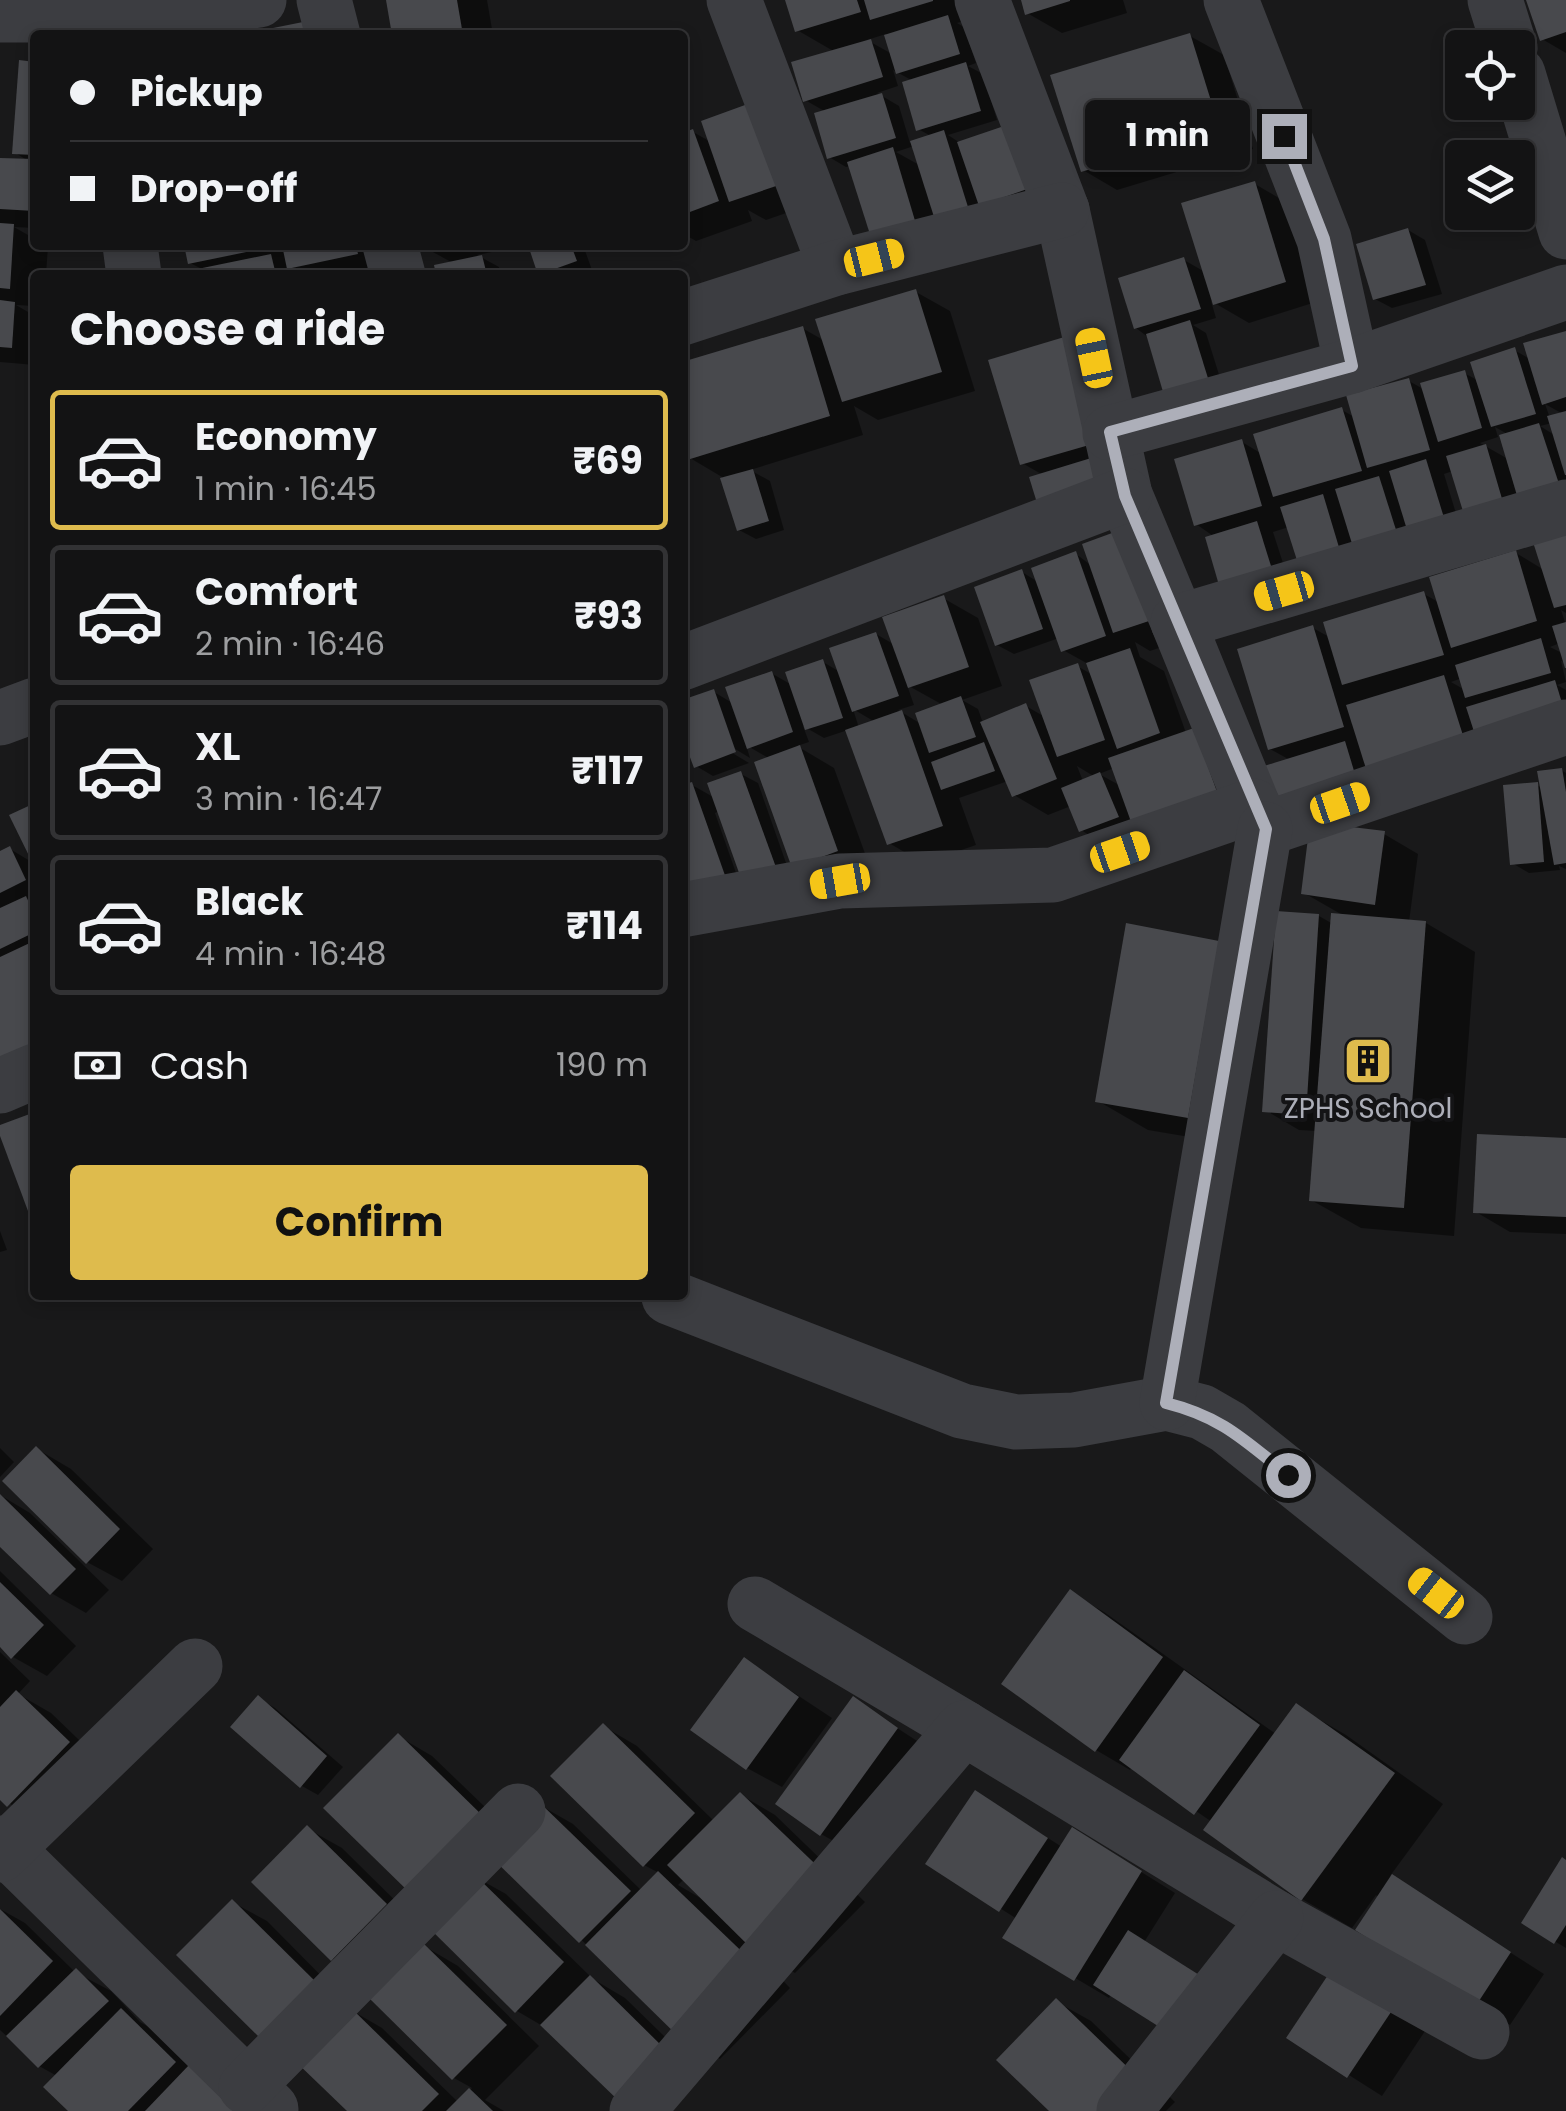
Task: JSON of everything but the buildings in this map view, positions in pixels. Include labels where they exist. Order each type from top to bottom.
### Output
[{"type":"street","points":[[0,15],[154,15],[259,0]]},
{"type":"street","points":[[324,0],[332,30]]},
{"type":"street","points":[[734,0],[836,268]]},
{"type":"street","points":[[982,0],[1062,210],[1125,496],[1259,817],[1166,1403]]},
{"type":"street","points":[[1231,0],[1324,239],[1352,366]]},
{"type":"street","points":[[1495,0],[1504,30]]},
{"type":"street","points":[[1532,120],[1566,232]]},
{"type":"street","points":[[688,316],[836,268],[1062,210]]},
{"type":"street","points":[[1110,432],[1352,366],[1566,292]]},
{"type":"street","points":[[688,661],[1125,496]]},
{"type":"street","points":[[1178,622],[1566,507]]},
{"type":"street","points":[[0,718],[30,707]]},
{"type":"street","points":[[688,909],[840,881],[1054,876],[1566,727]]},
{"type":"street","points":[[0,1086],[30,1074]]},
{"type":"street","points":[[677,1300],[962,1411],[1016,1422],[1074,1420],[1166,1403],[1202,1412],[1228,1428],[1465,1617]]},
{"type":"street","points":[[755,1604],[1276,1918],[1482,2032]]},
{"type":"street","points":[[195,1666],[2,1849],[259,2099],[518,1811]]},
{"type":"street","points":[[637,2111],[964,1728]]},
{"type":"street","points":[[1124,2111],[1276,1918]]},
{"type":"place","name":"ZPHS School","points":[[1368,1061]]},
{"type":"route","points":[[1284,136],[1324,239],[1352,366],[1110,432],[1125,496],[1253,806],[1266,829],[1166,1403],[1202,1412],[1288,1475]]}]
